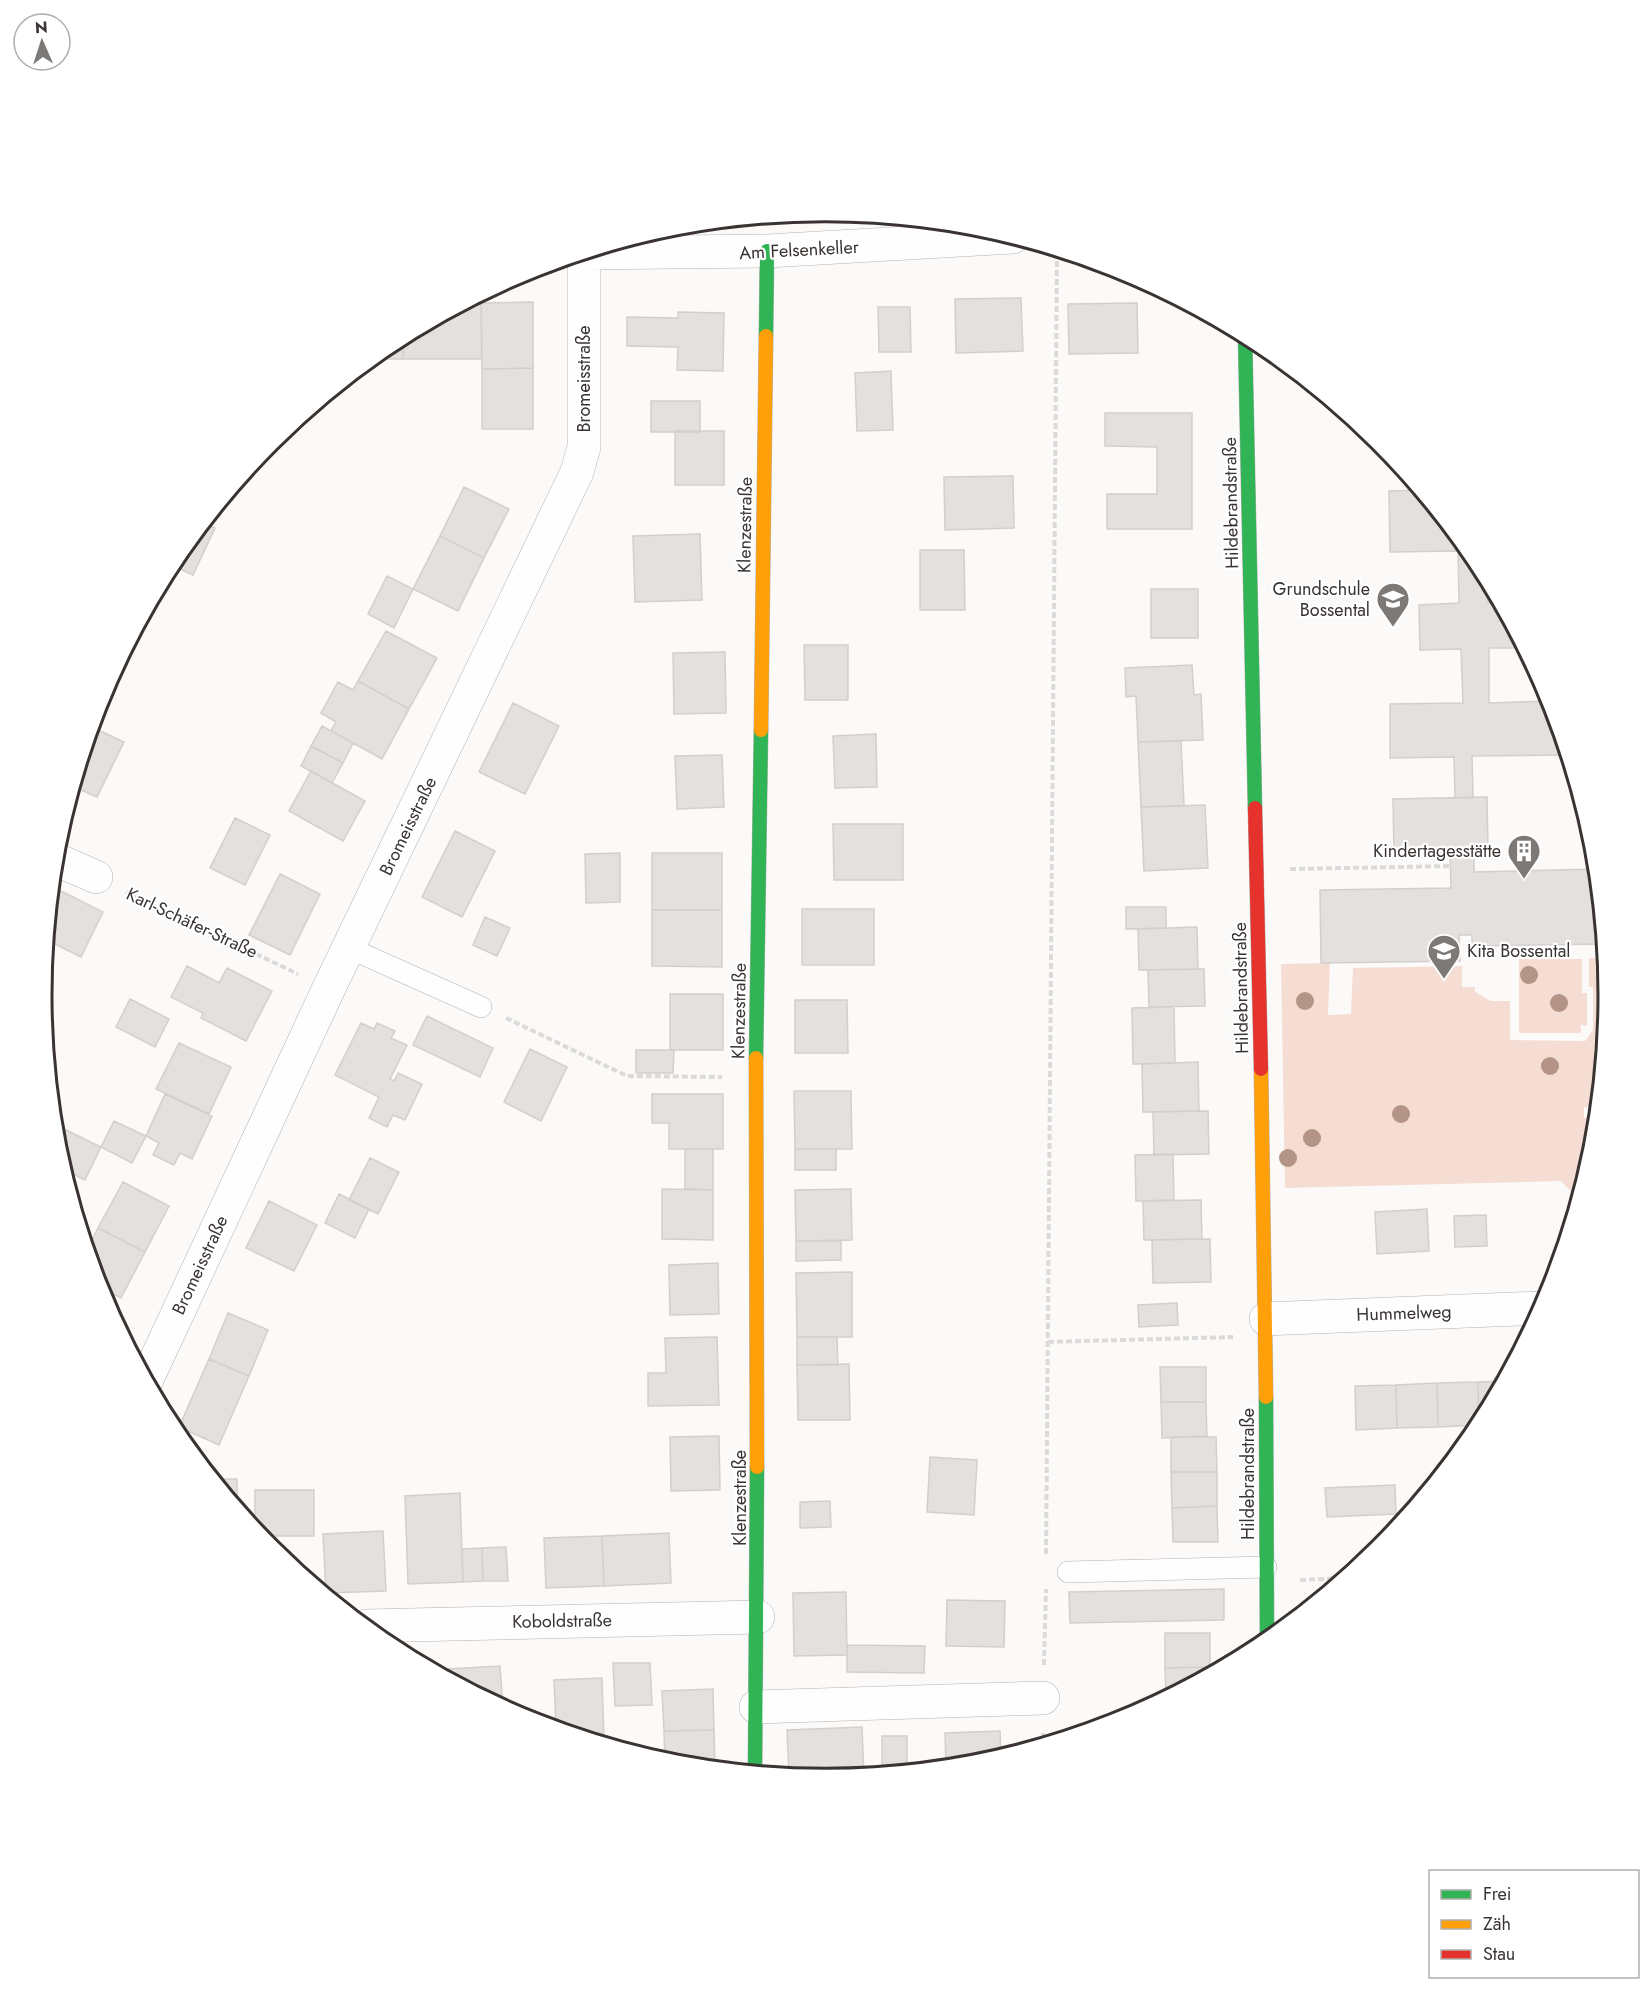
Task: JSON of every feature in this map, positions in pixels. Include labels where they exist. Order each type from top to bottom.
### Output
[{"type":"street","name":"Am Felsenkeller","points":[[607,254],[767,251],[984,239]]},
{"type":"street","name":"Klenzestraße","points":[[755,1764],[758,1617],[756,1077],[767,251]]},
{"type":"street","name":"Bromeisstraße","points":[[151,1371],[329,988],[577,472],[584,447],[584,261]]},
{"type":"street","name":"Hildebrandstraße","points":[[1245,346],[1266,1328],[1267,1629]]},
{"type":"street","points":[[64,863],[96,877]]},
{"type":"street","name":"Hummelweg","points":[[1266,1328],[1532,1309]]},
{"type":"street","name":"Koboldstraße","points":[[379,1626],[758,1617]]},
{"type":"street","points":[[756,1707],[1043,1698]]},
{"type":"lane","points":[[349,948],[480,1006]]},
{"type":"lane","points":[[1068,1572],[1266,1574]]},
{"type":"path","points":[[1046,1562],[1057,258]]},
{"type":"path","points":[[1286,869],[1450,866]]},
{"type":"path","name":"Karl-Schäfer-Straße","points":[[96,877],[329,988]]},
{"type":"path","points":[[480,1006],[627,1076],[756,1077]]},
{"type":"path","points":[[1048,1342],[1266,1328]]},
{"type":"path","points":[[1266,1574],[1333,1577]]},
{"type":"path","points":[[1043,1737],[1046,1584]]},
{"type":"shaded area","points":[[1589,958],[1597,958],[1597,1046],[1592,1096],[1590,1107],[1584,1107],[1584,1118],[1589,1116],[1572,1193],[1561,1181],[1285,1188],[1281,964],[1330,963],[1328,1015],[1351,1014],[1353,968],[1462,966],[1462,987],[1475,987],[1475,992],[1491,1001],[1510,1001],[1510,1040],[1585,1041],[1593,1030],[1593,987],[1589,987]]},
{"type":"shaded area","points":[[1519,959],[1582,959],[1582,993],[1587,993],[1587,1026],[1581,1025],[1581,1033],[1519,1033]]},
{"type":"building","points":[[1021,298],[1023,351],[956,353],[955,299]]},
{"type":"building","points":[[533,302],[533,368],[482,369],[482,303]]},
{"type":"building","points":[[1137,303],[1138,353],[1069,354],[1068,304]]},
{"type":"building","points":[[481,304],[482,359],[403,359],[403,348]]},
{"type":"building","points":[[878,307],[910,307],[911,352],[879,352]]},
{"type":"building","points":[[678,312],[724,313],[723,371],[677,370],[678,347],[627,346],[627,317],[678,318]]},
{"type":"building","points":[[403,348],[403,359],[386,359]]},
{"type":"building","points":[[533,368],[533,429],[482,429],[482,369]]},
{"type":"building","points":[[891,371],[893,430],[857,431],[855,373]]},
{"type":"building","points":[[651,401],[700,401],[700,432],[651,432]]},
{"type":"building","points":[[1105,413],[1192,413],[1192,529],[1107,529],[1107,494],[1157,494],[1157,447],[1105,446]]},
{"type":"building","points":[[675,431],[724,431],[724,485],[675,485]]},
{"type":"building","points":[[1013,476],[1014,528],[945,530],[944,477]]},
{"type":"building","points":[[464,487],[509,509],[484,558],[440,536]]},
{"type":"building","points":[[1411,490],[1458,551],[1390,552],[1389,491]]},
{"type":"building","points":[[211,526],[215,528],[193,575],[181,569]]},
{"type":"building","points":[[700,534],[702,600],[635,602],[633,536]]},
{"type":"building","points":[[440,536],[484,558],[458,611],[413,589]]},
{"type":"building","points":[[920,550],[964,550],[965,610],[920,610]]},
{"type":"building","points":[[1458,552],[1488,598],[1488,603],[1491,603],[1495,609],[1516,648],[1489,648],[1489,703],[1541,701],[1560,755],[1472,756],[1473,798],[1455,798],[1454,757],[1390,758],[1390,704],[1463,703],[1461,649],[1420,650],[1419,605],[1459,603]]},
{"type":"building","points":[[387,576],[413,589],[394,628],[368,614]]},
{"type":"building","points":[[1151,589],[1198,589],[1198,638],[1151,638]]},
{"type":"building","points":[[386,631],[437,658],[409,709],[358,681]]},
{"type":"building","points":[[804,645],[848,645],[848,700],[805,700]]},
{"type":"building","points":[[725,652],[726,713],[674,714],[673,653]]},
{"type":"building","points":[[1192,665],[1194,695],[1201,694],[1203,740],[1138,742],[1136,696],[1126,697],[1125,668]]},
{"type":"building","points":[[358,681],[409,709],[382,759],[331,731],[336,722],[321,713],[338,682],[353,690]]},
{"type":"building","points":[[513,703],[559,726],[525,794],[479,772]]},
{"type":"building","points":[[322,726],[353,743],[343,763],[311,746]]},
{"type":"building","points":[[100,731],[124,742],[97,797],[81,790]]},
{"type":"building","points":[[876,734],[877,787],[835,788],[833,736]]},
{"type":"building","points":[[1181,741],[1184,806],[1141,807],[1138,742]]},
{"type":"building","points":[[311,746],[343,763],[332,783],[301,766]]},
{"type":"building","points":[[722,755],[724,807],[677,809],[675,756]]},
{"type":"building","points":[[311,771],[365,801],[343,841],[289,811]]},
{"type":"building","name":"Kindertagesstätte","points":[[1487,797],[1488,851],[1474,851],[1474,872],[1588,869],[1597,944],[1472,946],[1472,935],[1459,935],[1460,961],[1321,963],[1320,890],[1451,888],[1450,852],[1394,853],[1393,799]]},
{"type":"building","points":[[1205,805],[1208,868],[1144,871],[1141,807]]},
{"type":"building","points":[[235,818],[270,835],[245,885],[210,868]]},
{"type":"building","points":[[833,824],[903,824],[903,880],[834,880]]},
{"type":"building","points":[[455,831],[495,851],[462,917],[422,897]]},
{"type":"building","points":[[620,853],[620,902],[586,903],[585,854]]},
{"type":"building","points":[[652,853],[722,853],[722,910],[652,910]]},
{"type":"building","points":[[280,874],[320,894],[290,955],[249,935]]},
{"type":"building","points":[[60,890],[103,912],[81,957],[54,944]]},
{"type":"building","points":[[1126,907],[1166,907],[1166,928],[1126,929]]},
{"type":"building","points":[[802,909],[874,909],[874,965],[802,965]]},
{"type":"building","points":[[652,910],[722,910],[722,967],[652,966]]},
{"type":"building","points":[[485,917],[510,928],[497,956],[473,945]]},
{"type":"building","points":[[1197,927],[1198,969],[1139,970],[1138,929]]},
{"type":"building","points":[[187,966],[219,983],[227,968],[272,991],[246,1041],[201,1018],[203,1013],[171,997]]},
{"type":"building","points":[[1204,969],[1205,1006],[1149,1007],[1148,970]]},
{"type":"building","points":[[670,994],[723,994],[723,1050],[670,1050]]},
{"type":"building","points":[[130,999],[169,1019],[155,1047],[116,1027]]},
{"type":"building","points":[[795,1000],[847,1000],[848,1053],[795,1053]]},
{"type":"building","points":[[1174,1007],[1175,1063],[1133,1064],[1132,1008]]},
{"type":"building","points":[[427,1016],[493,1048],[480,1077],[413,1045]]},
{"type":"building","points":[[361,1023],[374,1029],[377,1023],[395,1031],[391,1038],[407,1045],[390,1079],[394,1081],[398,1073],[422,1084],[405,1120],[393,1115],[387,1127],[369,1118],[379,1097],[335,1075]]},
{"type":"building","points":[[179,1043],[231,1067],[209,1114],[156,1089]]},
{"type":"building","points":[[530,1049],[567,1067],[541,1121],[504,1102]]},
{"type":"building","points":[[636,1050],[674,1050],[673,1073],[636,1073]]},
{"type":"building","points":[[1198,1062],[1199,1111],[1143,1112],[1142,1064]]},
{"type":"building","points":[[794,1091],[851,1091],[852,1149],[795,1149]]},
{"type":"building","points":[[165,1094],[212,1116],[192,1159],[180,1153],[174,1165],[153,1155],[159,1143],[146,1136]]},
{"type":"building","points":[[652,1094],[723,1094],[723,1149],[669,1149],[669,1123],[652,1123]]},
{"type":"building","points":[[1208,1111],[1209,1154],[1154,1155],[1153,1112]]},
{"type":"building","points":[[114,1121],[146,1136],[132,1163],[101,1147]]},
{"type":"building","points":[[64,1129],[101,1147],[85,1180],[74,1175]]},
{"type":"building","points":[[685,1149],[713,1149],[713,1190],[685,1189]]},
{"type":"building","points":[[795,1149],[836,1149],[836,1170],[795,1170]]},
{"type":"building","points":[[1173,1154],[1174,1200],[1136,1201],[1135,1155]]},
{"type":"building","points":[[370,1158],[399,1172],[378,1214],[349,1200]]},
{"type":"building","points":[[123,1182],[169,1206],[145,1252],[98,1228]]},
{"type":"building","points":[[662,1189],[713,1190],[713,1240],[662,1239]]},
{"type":"building","points":[[851,1189],[852,1240],[796,1241],[795,1190]]},
{"type":"building","points":[[339,1194],[369,1209],[355,1238],[325,1223]]},
{"type":"building","points":[[1201,1200],[1202,1239],[1144,1240],[1143,1201]]},
{"type":"building","points":[[269,1201],[317,1225],[294,1271],[246,1248]]},
{"type":"building","points":[[1427,1209],[1429,1251],[1377,1254],[1375,1212]]},
{"type":"building","points":[[1486,1215],[1487,1246],[1455,1247],[1454,1216]]},
{"type":"building","points":[[98,1228],[145,1252],[121,1298],[112,1294],[93,1239]]},
{"type":"building","points":[[1210,1239],[1211,1282],[1153,1283],[1152,1240]]},
{"type":"building","points":[[796,1241],[841,1241],[841,1260],[796,1261]]},
{"type":"building","points":[[718,1263],[719,1314],[670,1315],[669,1265]]},
{"type":"building","points":[[852,1272],[852,1337],[797,1337],[796,1273]]},
{"type":"building","points":[[1177,1303],[1178,1325],[1139,1327],[1138,1305]]},
{"type":"building","points":[[228,1313],[268,1330],[249,1376],[209,1359]]},
{"type":"building","points":[[717,1337],[719,1405],[648,1406],[648,1373],[666,1373],[665,1338]]},
{"type":"building","points":[[797,1337],[837,1337],[838,1365],[797,1365]]},
{"type":"building","points":[[209,1359],[249,1376],[219,1445],[188,1431],[181,1421]]},
{"type":"building","points":[[849,1364],[850,1420],[798,1420],[797,1365]]},
{"type":"building","points":[[1160,1367],[1206,1367],[1206,1402],[1161,1402]]},
{"type":"building","points":[[1495,1381],[1479,1408],[1478,1382]]},
{"type":"building","points":[[1478,1382],[1479,1408],[1467,1426],[1438,1427],[1437,1383]]},
{"type":"building","points":[[1437,1383],[1438,1427],[1397,1428],[1396,1385]]},
{"type":"building","points":[[1396,1385],[1397,1428],[1356,1430],[1355,1386]]},
{"type":"building","points":[[1161,1402],[1206,1402],[1207,1436],[1162,1438]]},
{"type":"building","points":[[719,1436],[720,1490],[671,1491],[670,1437]]},
{"type":"building","points":[[1171,1437],[1216,1437],[1217,1472],[1171,1472]]},
{"type":"building","points":[[930,1457],[977,1460],[974,1515],[927,1512]]},
{"type":"building","points":[[1171,1472],[1217,1472],[1217,1506],[1172,1508]]},
{"type":"building","points":[[223,1479],[237,1479],[237,1496]]},
{"type":"building","points":[[1395,1485],[1396,1514],[1327,1517],[1325,1488]]},
{"type":"building","points":[[255,1490],[314,1490],[314,1536],[273,1536],[255,1517]]},
{"type":"building","points":[[460,1493],[463,1582],[408,1584],[405,1496]]},
{"type":"building","points":[[830,1501],[831,1527],[800,1528],[800,1502]]},
{"type":"building","points":[[1217,1506],[1218,1542],[1173,1542],[1172,1508]]},
{"type":"building","points":[[383,1531],[386,1591],[336,1593],[326,1584],[323,1534]]},
{"type":"building","points":[[669,1533],[671,1583],[604,1586],[602,1536]]},
{"type":"building","points":[[602,1536],[604,1586],[546,1588],[544,1538]]},
{"type":"building","points":[[506,1547],[508,1581],[483,1581],[482,1548]]},
{"type":"building","points":[[482,1548],[483,1581],[463,1582],[462,1549]]},
{"type":"building","points":[[1224,1589],[1224,1620],[1070,1623],[1069,1592]]},
{"type":"building","points":[[846,1592],[847,1655],[794,1656],[793,1593]]},
{"type":"building","points":[[947,1600],[1005,1601],[1004,1647],[946,1646]]},
{"type":"building","points":[[1165,1633],[1210,1633],[1210,1665],[1165,1668]]},
{"type":"building","points":[[847,1645],[925,1646],[924,1673],[847,1672]]},
{"type":"building","points":[[613,1663],[650,1663],[652,1705],[615,1706]]},
{"type":"building","points":[[500,1666],[502,1696],[484,1688],[448,1669]]},
{"type":"building","points":[[1206,1667],[1166,1689],[1165,1668]]},
{"type":"building","points":[[602,1678],[604,1735],[556,1719],[554,1680]]},
{"type":"building","points":[[713,1689],[714,1730],[664,1731],[662,1691]]},
{"type":"building","points":[[862,1727],[864,1766],[789,1767],[787,1730]]},
{"type":"building","points":[[714,1730],[715,1759],[665,1751],[664,1731]]},
{"type":"building","points":[[1000,1731],[1001,1748],[946,1758],[945,1733]]},
{"type":"building","points":[[882,1736],[907,1736],[907,1763],[882,1765]]},
{"type":"traffic: fast","points":[[766,336],[767,251]]},
{"type":"traffic: fast","points":[[1245,346],[1255,808]]},
{"type":"traffic: fast","points":[[756,1058],[761,730]]},
{"type":"traffic: fast","points":[[1266,1397],[1267,1629]]},
{"type":"traffic: fast","points":[[755,1764],[757,1467]]},
{"type":"traffic: slow","points":[[761,730],[766,336]]},
{"type":"traffic: slow","points":[[756,1058],[757,1467]]},
{"type":"traffic: slow","points":[[1261,1069],[1266,1397]]},
{"type":"traffic: jam","points":[[1255,808],[1261,1069]]},
{"type":"place","name":"Grundschule Bossental","points":[[1393,628]]},
{"type":"place","name":"Kindertagesstätte","points":[[1524,880]]},
{"type":"place","name":"Kita Bossental","points":[[1444,980]]}]
